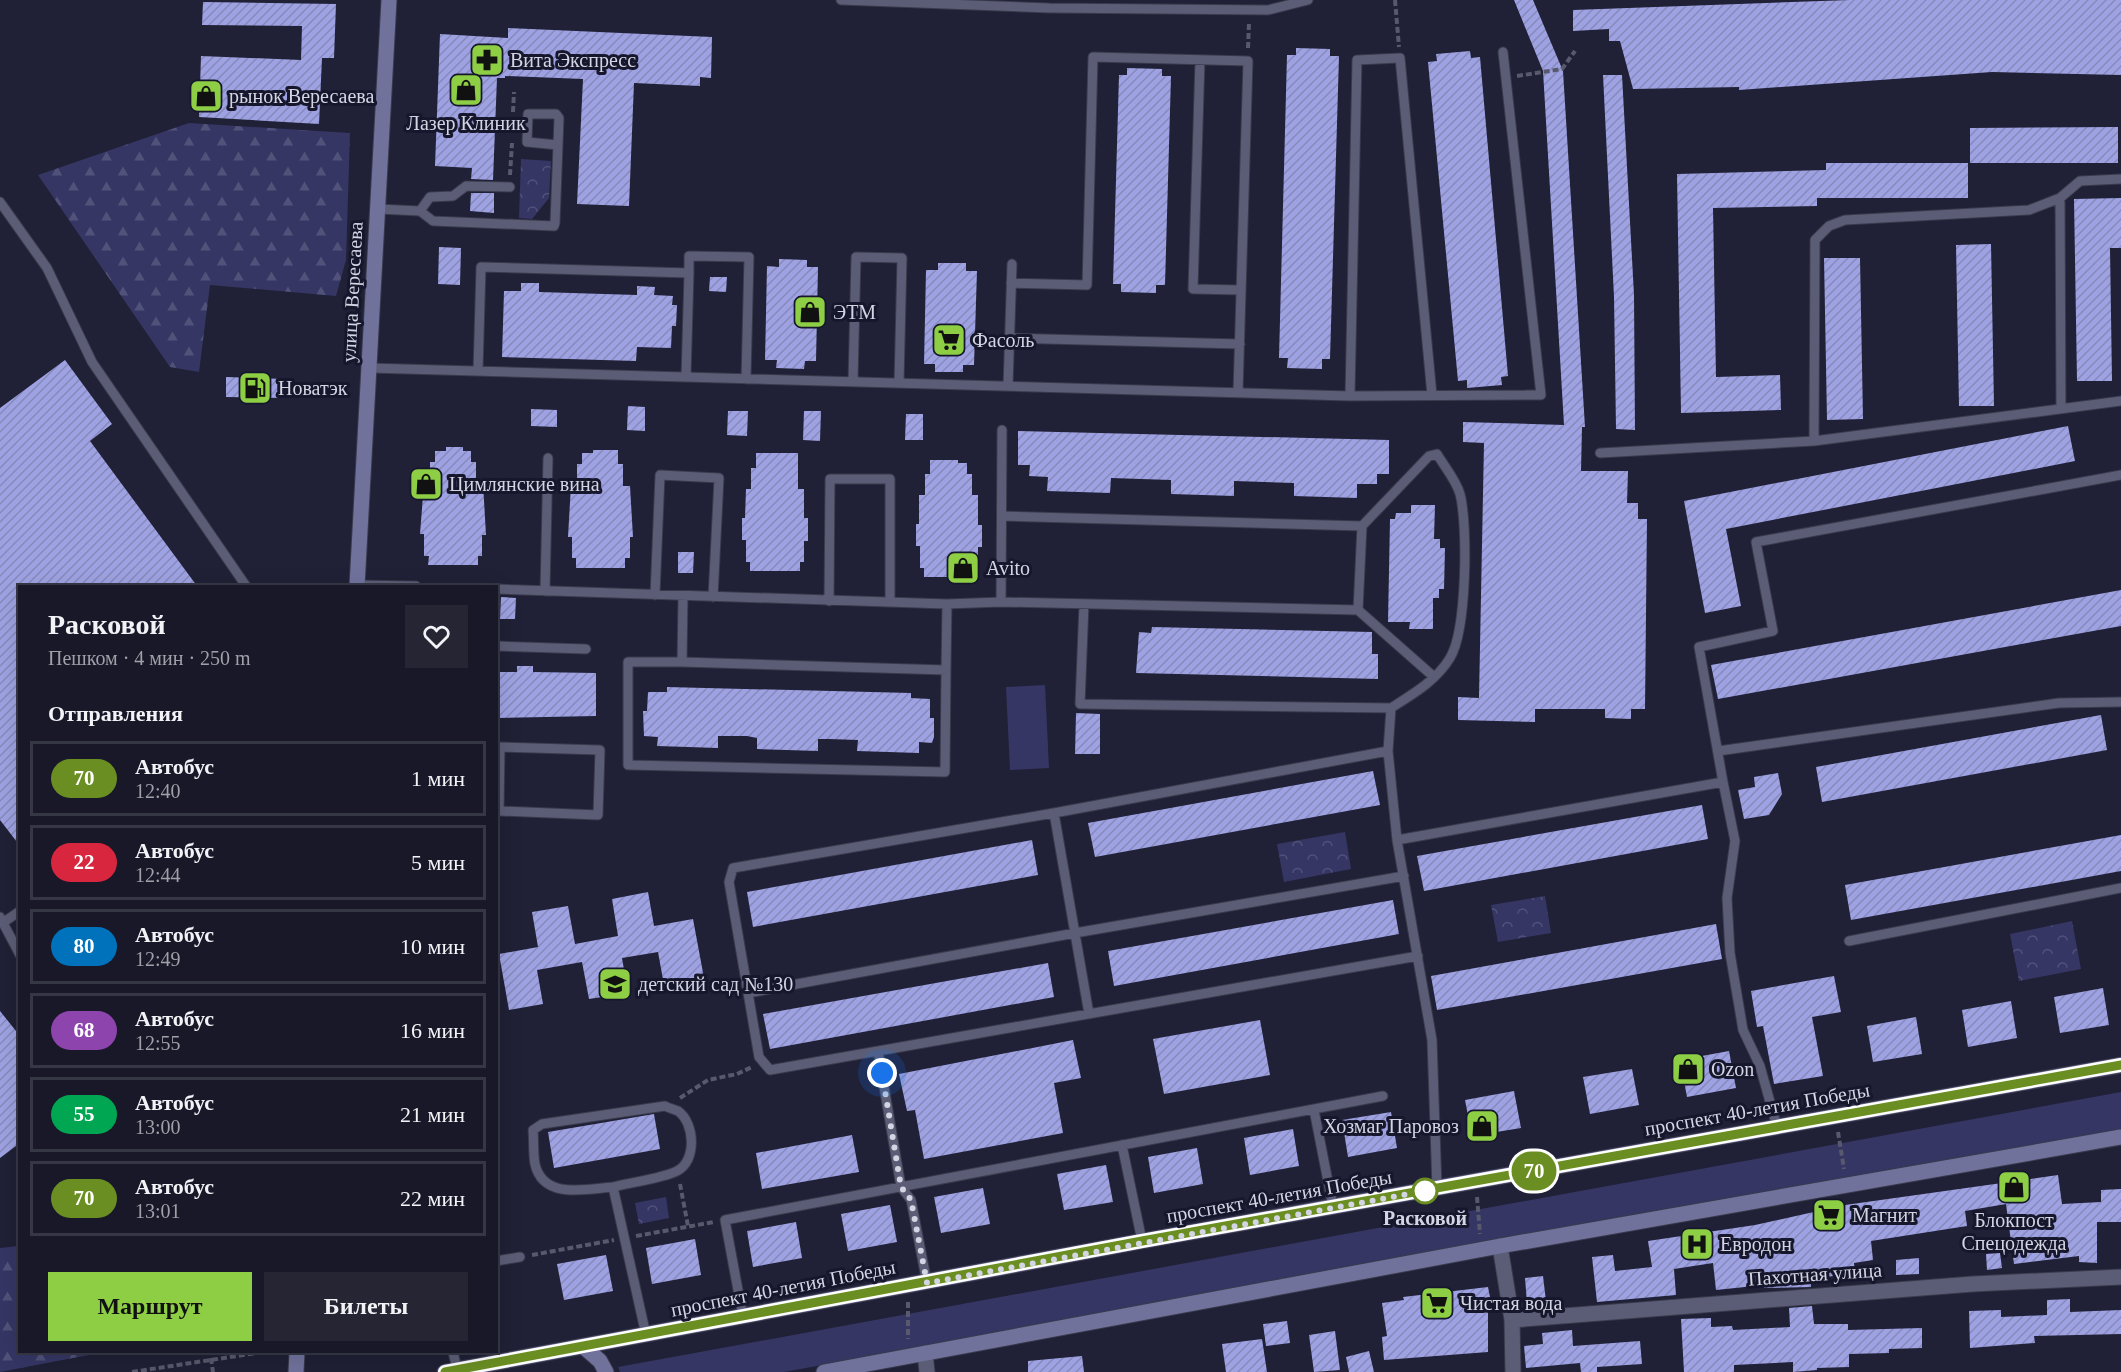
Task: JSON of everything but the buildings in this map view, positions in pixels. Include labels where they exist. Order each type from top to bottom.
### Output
[{"type":"main road","name":"улица Вересаева","points":[[357,585],[389,0]]},
{"type":"main road","name":"проспект 40-летия Победы","points":[[451,1371],[1142,1241],[2121,1065]]},
{"type":"main road","points":[[824,1372],[1500,1246],[2121,1137]]},
{"type":"main road","points":[[584,1347],[600,1361],[606,1372]]},
{"type":"main road","points":[[296,1372],[297,1353]]},
{"type":"street","points":[[1500,1246],[1512,1320],[1513,1372]]},
{"type":"street","name":"Пахотная улица","points":[[1512,1320],[1961,1285],[2121,1276]]},
{"type":"street","points":[[925,1353],[927,1372]]},
{"type":"lane","points":[[841,0],[1049,8],[1249,10],[1268,10],[1308,0]]},
{"type":"lane","points":[[370,368],[1350,396],[1541,395],[1503,52]]},
{"type":"lane","points":[[1011,283],[1087,285],[1093,57],[1248,61],[1238,392]]},
{"type":"lane","points":[[1350,396],[1357,60],[1400,58],[1432,395]]},
{"type":"lane","points":[[1200,60],[1194,289],[1241,290]]},
{"type":"lane","points":[[378,209],[420,211],[433,221],[554,226],[558,145],[559,115],[528,114],[527,142],[558,145]]},
{"type":"lane","points":[[1814,441],[1815,240],[1829,226],[1845,220],[2029,210],[2060,198],[2080,181],[2121,179]]},
{"type":"lane","points":[[420,211],[430,197],[453,196],[466,186],[510,187]]},
{"type":"lane","points":[[2060,198],[2061,409]]},
{"type":"lane","points":[[0,202],[47,268],[92,362],[245,585]]},
{"type":"lane","points":[[686,377],[689,256],[750,258],[746,379]]},
{"type":"lane","points":[[853,381],[856,257],[902,258],[899,383]]},
{"type":"lane","points":[[1008,386],[1012,264]]},
{"type":"lane","points":[[478,371],[481,267],[689,273]]},
{"type":"lane","points":[[1010,338],[1240,344]]},
{"type":"lane","points":[[1600,453],[1814,441],[2121,401]]},
{"type":"lane","points":[[1001,602],[1002,430]]},
{"type":"lane","points":[[1084,604],[1080,704],[1391,708],[1434,677],[1451,656],[1462,609],[1465,518],[1459,491],[1437,454],[1430,456],[1362,526],[1358,610]]},
{"type":"lane","points":[[545,591],[548,458]]},
{"type":"lane","points":[[655,595],[660,475],[719,478],[713,597]]},
{"type":"lane","points":[[1777,1127],[1760,1066],[1743,1030],[1730,953],[1727,898],[1735,841],[1699,647],[1773,631],[1756,542],[2121,475]]},
{"type":"lane","points":[[829,601],[830,479],[890,479],[890,601]]},
{"type":"lane","points":[[1002,516],[1362,526]]},
{"type":"lane","points":[[498,589],[947,604],[1001,602],[1358,610],[1434,677]]},
{"type":"lane","points":[[682,662],[683,596]]},
{"type":"lane","points":[[946,670],[628,662],[628,765],[945,772],[947,604]]},
{"type":"lane","points":[[498,646],[586,649]]},
{"type":"lane","points":[[1718,751],[2059,703],[2121,702]]},
{"type":"lane","points":[[1391,708],[1388,751],[1397,840],[1432,1040],[1437,1188]]},
{"type":"lane","points":[[500,747],[600,750],[598,815],[498,811],[500,747]]},
{"type":"lane","points":[[1388,751],[1054,813],[734,868],[729,882],[759,1057],[770,1070],[1418,956]]},
{"type":"lane","points":[[1397,840],[1724,782]]},
{"type":"lane","points":[[1054,813],[1089,1014]]},
{"type":"lane","points":[[748,993],[1404,876]]},
{"type":"lane","points":[[1849,941],[2121,888]]},
{"type":"lane","points":[[18,912],[2,920],[18,951]]},
{"type":"lane","points":[[878,1051],[901,1187],[911,1200],[927,1283]]},
{"type":"lane","points":[[743,1317],[725,1220],[1383,1096]]},
{"type":"lane","points":[[668,1107],[678,1111],[688,1123],[692,1139],[687,1161],[678,1171],[613,1187],[561,1190],[542,1180],[535,1164],[533,1130],[542,1124],[668,1107]]},
{"type":"lane","points":[[1314,1110],[1333,1207]]},
{"type":"lane","points":[[1122,1145],[1142,1241]]},
{"type":"lane","points":[[613,1187],[646,1335]]},
{"type":"lane","points":[[498,1261],[520,1257]]},
{"type":"lane","points":[[451,1371],[453,1353]]},
{"type":"path","points":[[1395,0],[1400,58]]},
{"type":"path","points":[[1248,61],[1249,10]]},
{"type":"path","points":[[1505,78],[1562,69],[1575,51]]},
{"type":"path","points":[[668,1107],[708,1080],[737,1074],[763,1062]]},
{"type":"path","points":[[1835,1117],[1847,1185]]},
{"type":"path","points":[[678,1171],[688,1226]]},
{"type":"path","points":[[1476,1181],[1481,1250]]},
{"type":"path","points":[[908,1286],[908,1356]]},
{"type":"path","points":[[132,1372],[210,1358],[254,1353]]},
{"type":"path","points":[[210,1358],[213,1372]]},
{"type":"green space","points":[[189,123],[350,133],[346,260],[336,296],[210,285],[199,372],[170,367],[38,175]]},
{"type":"green space","points":[[521,159],[551,161],[549,198],[532,219],[519,218]]},
{"type":"green space","points":[[1045,685],[1049,768],[1010,770],[1006,687]]},
{"type":"green space","points":[[1345,832],[1351,869],[1284,882],[1277,844]]},
{"type":"green space","points":[[1545,896],[1551,933],[1498,942],[1491,905]]},
{"type":"green space","points":[[2072,921],[2081,969],[2019,981],[2010,934]]},
{"type":"green space","points":[[2121,1092],[2121,1133],[1670,1210],[784,1372],[620,1372],[618,1367]]},
{"type":"green space","points":[[666,1197],[669,1218],[639,1224],[635,1203]]},
{"type":"green space","points":[[18,1246],[18,1353],[99,1353],[0,1372],[0,1248]]},
{"type":"bus line","name":"70","points":[[445,1372],[1142,1241],[2121,1065]]},
{"type":"place","name":"Вита Экспресс","points":[[487,60]]},
{"type":"place","name":"Лазер Клиник","points":[[466,90]]},
{"type":"place","name":"рынок Вересаева","points":[[206,96]]},
{"type":"place","name":"ЭТМ","points":[[810,312]]},
{"type":"place","name":"Фасоль","points":[[949,340]]},
{"type":"place","name":"Новатэк","points":[[255,388]]},
{"type":"place","name":"Цимлянские вина","points":[[426,484]]},
{"type":"place","name":"Avito","points":[[963,568]]},
{"type":"place","name":"детский сад №130","points":[[615,984]]},
{"type":"place","name":"Ozon","points":[[1688,1069]]},
{"type":"place","name":"Хозмаг Паровоз","points":[[1482,1126]]},
{"type":"place","name":"Блокпост Спецодежда","points":[[2014,1187]]},
{"type":"place","name":"Расковой","points":[[1425,1191]]},
{"type":"place","name":"Магнит","points":[[1829,1215]]},
{"type":"place","name":"Евродон","points":[[1697,1244]]},
{"type":"place","name":"Чистая вода","points":[[1437,1303]]},
{"type":"route","points":[[882,1073],[901,1187],[911,1200],[927,1283],[1142,1241],[1425,1191]]}]
